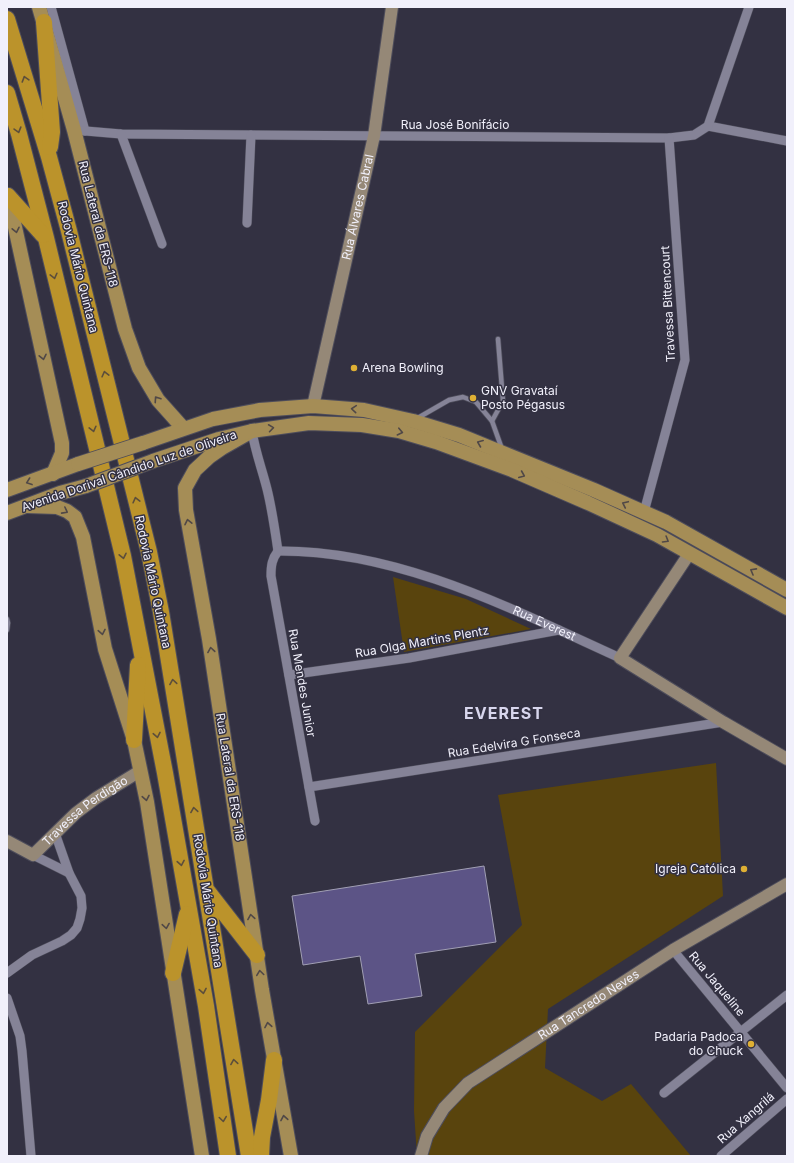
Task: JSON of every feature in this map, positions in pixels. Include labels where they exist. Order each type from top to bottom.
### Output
[{"type":"highway","points":[[42,14],[52,132],[49,157]]},
{"type":"highway","name":"Rodovia Mário Quintana","points":[[7,19],[49,157],[96,336],[149,552],[161,612],[249,1156]]},
{"type":"highway","name":"Rodovia Mário Quintana","points":[[7,93],[46,238],[123,556],[165,773],[206,1006],[228,1156]]},
{"type":"highway","points":[[7,195],[46,238]]},
{"type":"highway","points":[[134,740],[139,642]]},
{"type":"highway","points":[[207,890],[257,955]]},
{"type":"highway","points":[[173,973],[188,907]]},
{"type":"highway","points":[[261,1156],[262,1137],[269,1100],[274,1060]]},
{"type":"main road","name":"Rua Lateral da ERS-118","points":[[42,14],[79,130],[125,329],[139,368],[158,400],[182,428]]},
{"type":"main road","points":[[7,195],[62,443],[62,453],[53,474]]},
{"type":"main road","name":"Avenida Dorival Cândido Luz de Oliveira","points":[[7,490],[182,428],[213,419],[260,410],[313,406],[364,410],[413,421],[458,435],[594,490],[666,522],[787,590]]},
{"type":"main road","name":"Avenida Dorival Cândido Luz de Oliveira","points":[[7,512],[60,493],[86,486],[218,439],[252,431],[309,423],[362,425],[399,431],[436,442],[512,470],[656,535],[787,608]]},
{"type":"main road","name":"Rua Lateral da ERS-118","points":[[252,431],[222,448],[209,457],[195,470],[185,488],[186,510],[209,640],[257,955],[291,1156]]},
{"type":"main road","points":[[27,506],[57,507],[67,511],[75,517],[83,537],[105,649],[134,740],[146,802],[202,1156]]},
{"type":"street","points":[[52,7],[79,130]]},
{"type":"street","name":"Rua Álvares Cabral","points":[[313,406],[374,136],[392,7]]},
{"type":"street","points":[[749,7],[708,126],[787,141]]},
{"type":"street","name":"Rua José Bonifácio","points":[[79,130],[121,134],[669,138],[694,135],[708,126]]},
{"type":"street","points":[[121,134],[162,244]]},
{"type":"street","points":[[247,224],[251,135]]},
{"type":"street","name":"Travessa Bittencourt","points":[[644,512],[685,360],[669,138]]},
{"type":"street","points":[[252,431],[257,459],[273,515],[278,551]]},
{"type":"street","name":"Rua Everest","points":[[278,551],[329,553],[370,560],[425,576],[481,596],[620,658],[787,760]]},
{"type":"street","name":"Rua Mendes Junior","points":[[278,551],[272,559],[271,576],[315,821]]},
{"type":"street","points":[[620,658],[689,554]]},
{"type":"street","name":"Rua Olga Martins Plentz","points":[[289,675],[409,658],[559,630]]},
{"type":"street","name":"Rua Edelvira G Fonseca","points":[[309,787],[723,722]]},
{"type":"street","name":"Travessa Perdigão","points":[[33,855],[76,813],[96,798],[140,771]]},
{"type":"street","points":[[7,973],[32,955],[62,941],[71,935],[77,928],[82,908],[81,896],[69,873],[55,833]]},
{"type":"street","points":[[7,841],[69,873]]},
{"type":"street","name":"Rua Tancredo Neves","points":[[421,1156],[427,1136],[444,1108],[468,1083],[674,950],[787,884]]},
{"type":"street","name":"Rua Jaqueline","points":[[674,950],[787,1088]]},
{"type":"street","points":[[664,1093],[787,995]]},
{"type":"street","points":[[7,998],[11,1023],[20,1036],[31,1156]]},
{"type":"street","name":"Rua Xangrilá","points":[[720,1156],[787,1099]]},
{"type":"lane","points":[[492,421],[502,401],[498,339]]},
{"type":"lane","points":[[413,421],[449,400],[463,397],[476,402],[492,421],[503,452]]},
{"type":"lane","points":[[7,619],[7,630]]},
{"type":"shaded area","points":[[393,577],[466,599],[531,629],[404,652]]},
{"type":"shaded area","points":[[716,763],[723,896],[548,1009],[545,1068],[602,1101],[631,1084],[691,1156],[417,1156],[414,1111],[415,1032],[522,925],[498,795]]},
{"type":"building","points":[[484,866],[496,942],[415,954],[422,996],[368,1004],[360,956],[303,965],[292,896]]},
{"type":"place","name":"Arena Bowling","points":[[354,368]]},
{"type":"place","name":"GNV Gravataí Posto Pégasus","points":[[473,398]]},
{"type":"place","name":"Igreja Católica","points":[[744,869]]},
{"type":"place","name":"Padaria Padoca do Chuck","points":[[751,1044]]},
{"type":"district","name":"EVEREST","points":[[504,713]]}]
